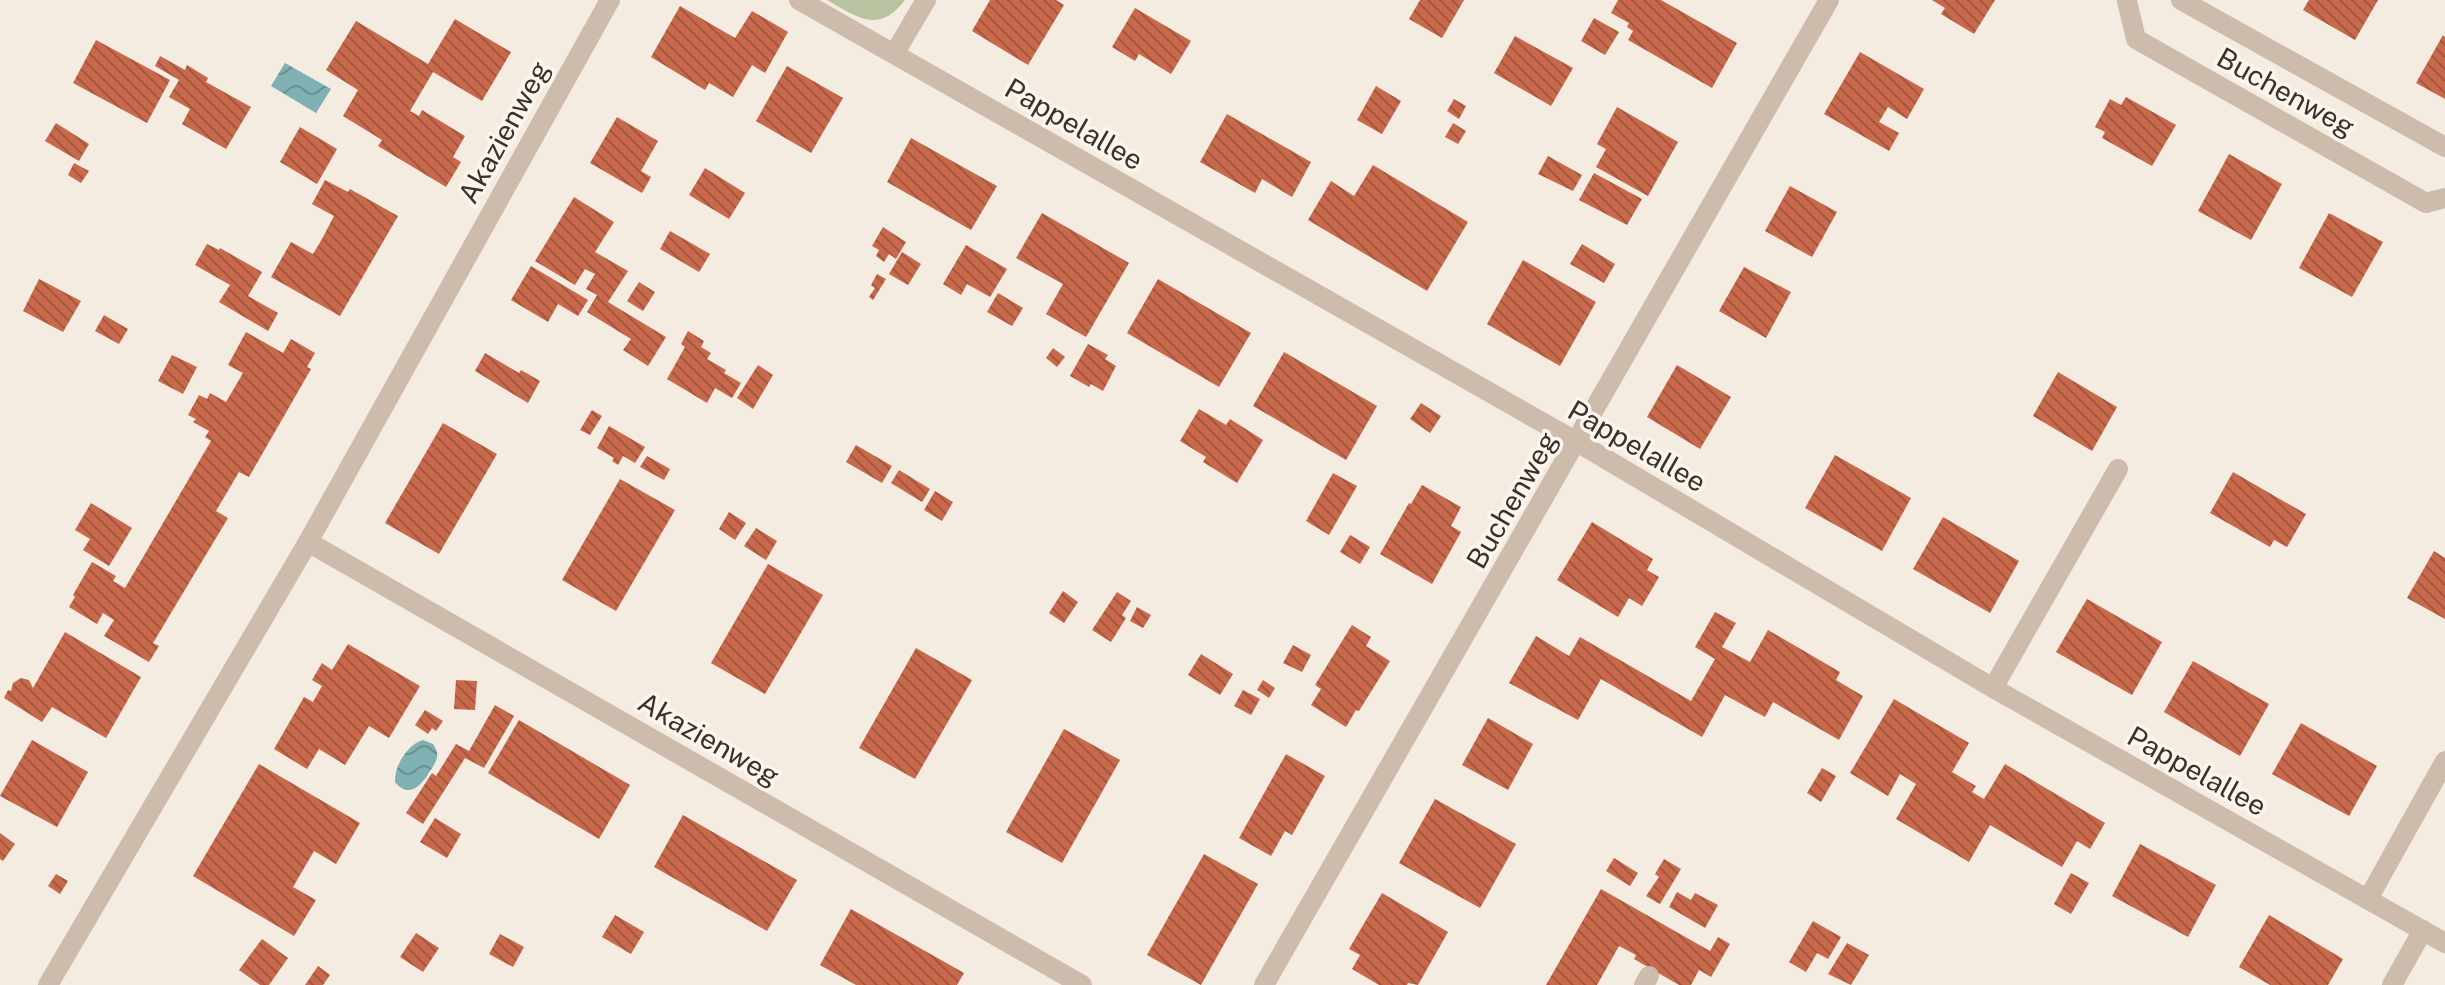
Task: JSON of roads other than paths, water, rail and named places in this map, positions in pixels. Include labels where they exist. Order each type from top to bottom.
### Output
[{"type":"street","name":"Akazienweg","points":[[48,985],[308,542],[610,0]]},
{"type":"street","name":"Pappelallee","points":[[799,0],[1577,442],[1993,688],[2445,943]]},
{"type":"street","points":[[894,54],[926,0]]},
{"type":"street","name":"Buchenweg","points":[[1264,985],[1829,0]]},
{"type":"street","name":"Buchenweg","points":[[2128,0],[2136,39],[2426,203],[2445,198]]},
{"type":"street","name":"Buchenweg","points":[[2181,0],[2445,147]]},
{"type":"street","points":[[1993,688],[2118,469]]},
{"type":"street","name":"Akazienweg","points":[[308,542],[1082,985]]},
{"type":"street","points":[[2368,899],[2445,761]]},
{"type":"street","points":[[2392,985],[2423,930]]},
{"type":"water","points":[[285,63],[331,89],[316,113],[271,86]]},
{"type":"water","points":[[423,740],[435,747],[435,762],[420,785],[412,790],[399,787],[395,782],[399,763],[407,751]]}]
